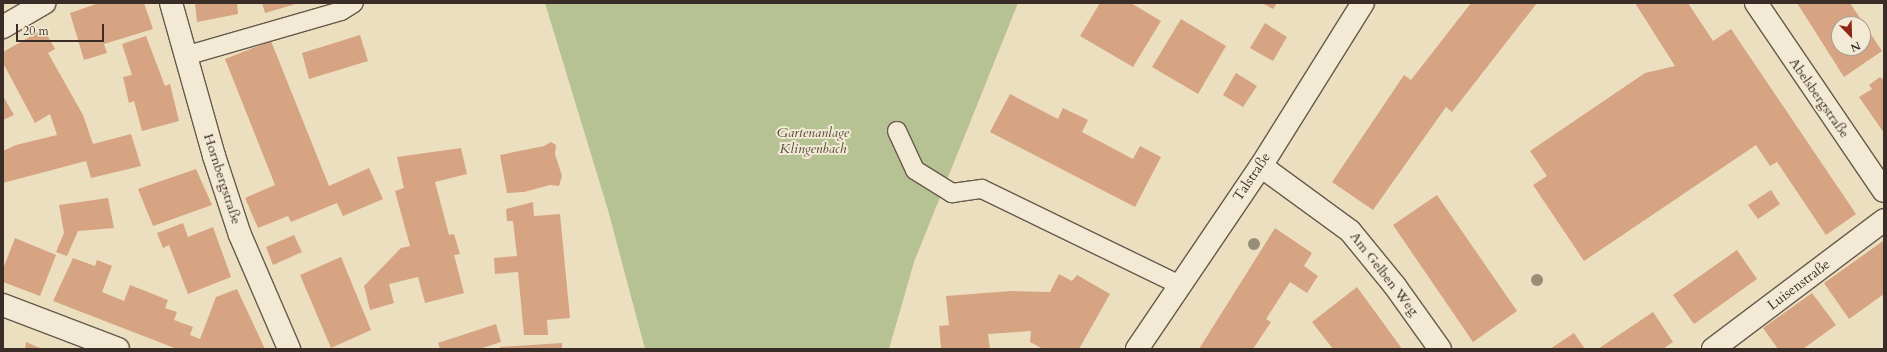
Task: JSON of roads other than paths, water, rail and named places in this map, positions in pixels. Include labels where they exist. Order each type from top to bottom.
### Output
[{"type":"street","points":[[3,27],[44,3]]},
{"type":"street","name":"Hornbergstraße","points":[[170,3],[240,235],[289,349]]},
{"type":"street","name":"Talstraße","points":[[1137,349],[1178,284],[1261,166],[1363,3]]},
{"type":"street","name":"Abelsbergstraße","points":[[1756,3],[1884,191]]},
{"type":"street","name":"Am Gelben Weg","points":[[1261,166],[1350,231],[1395,286],[1440,349]]},
{"type":"street","name":"Luisenstraße","points":[[1725,345],[1884,220]]},
{"type":"street","points":[[3,306],[118,349]]},
{"type":"lane","points":[[185,56],[341,11],[354,3]]},
{"type":"lane","points":[[897,131],[915,170],[952,193],[982,189],[1178,284]]},
{"type":"park label","name":"Gartenanlage Klingenbach","points":[[813,142]]}]
